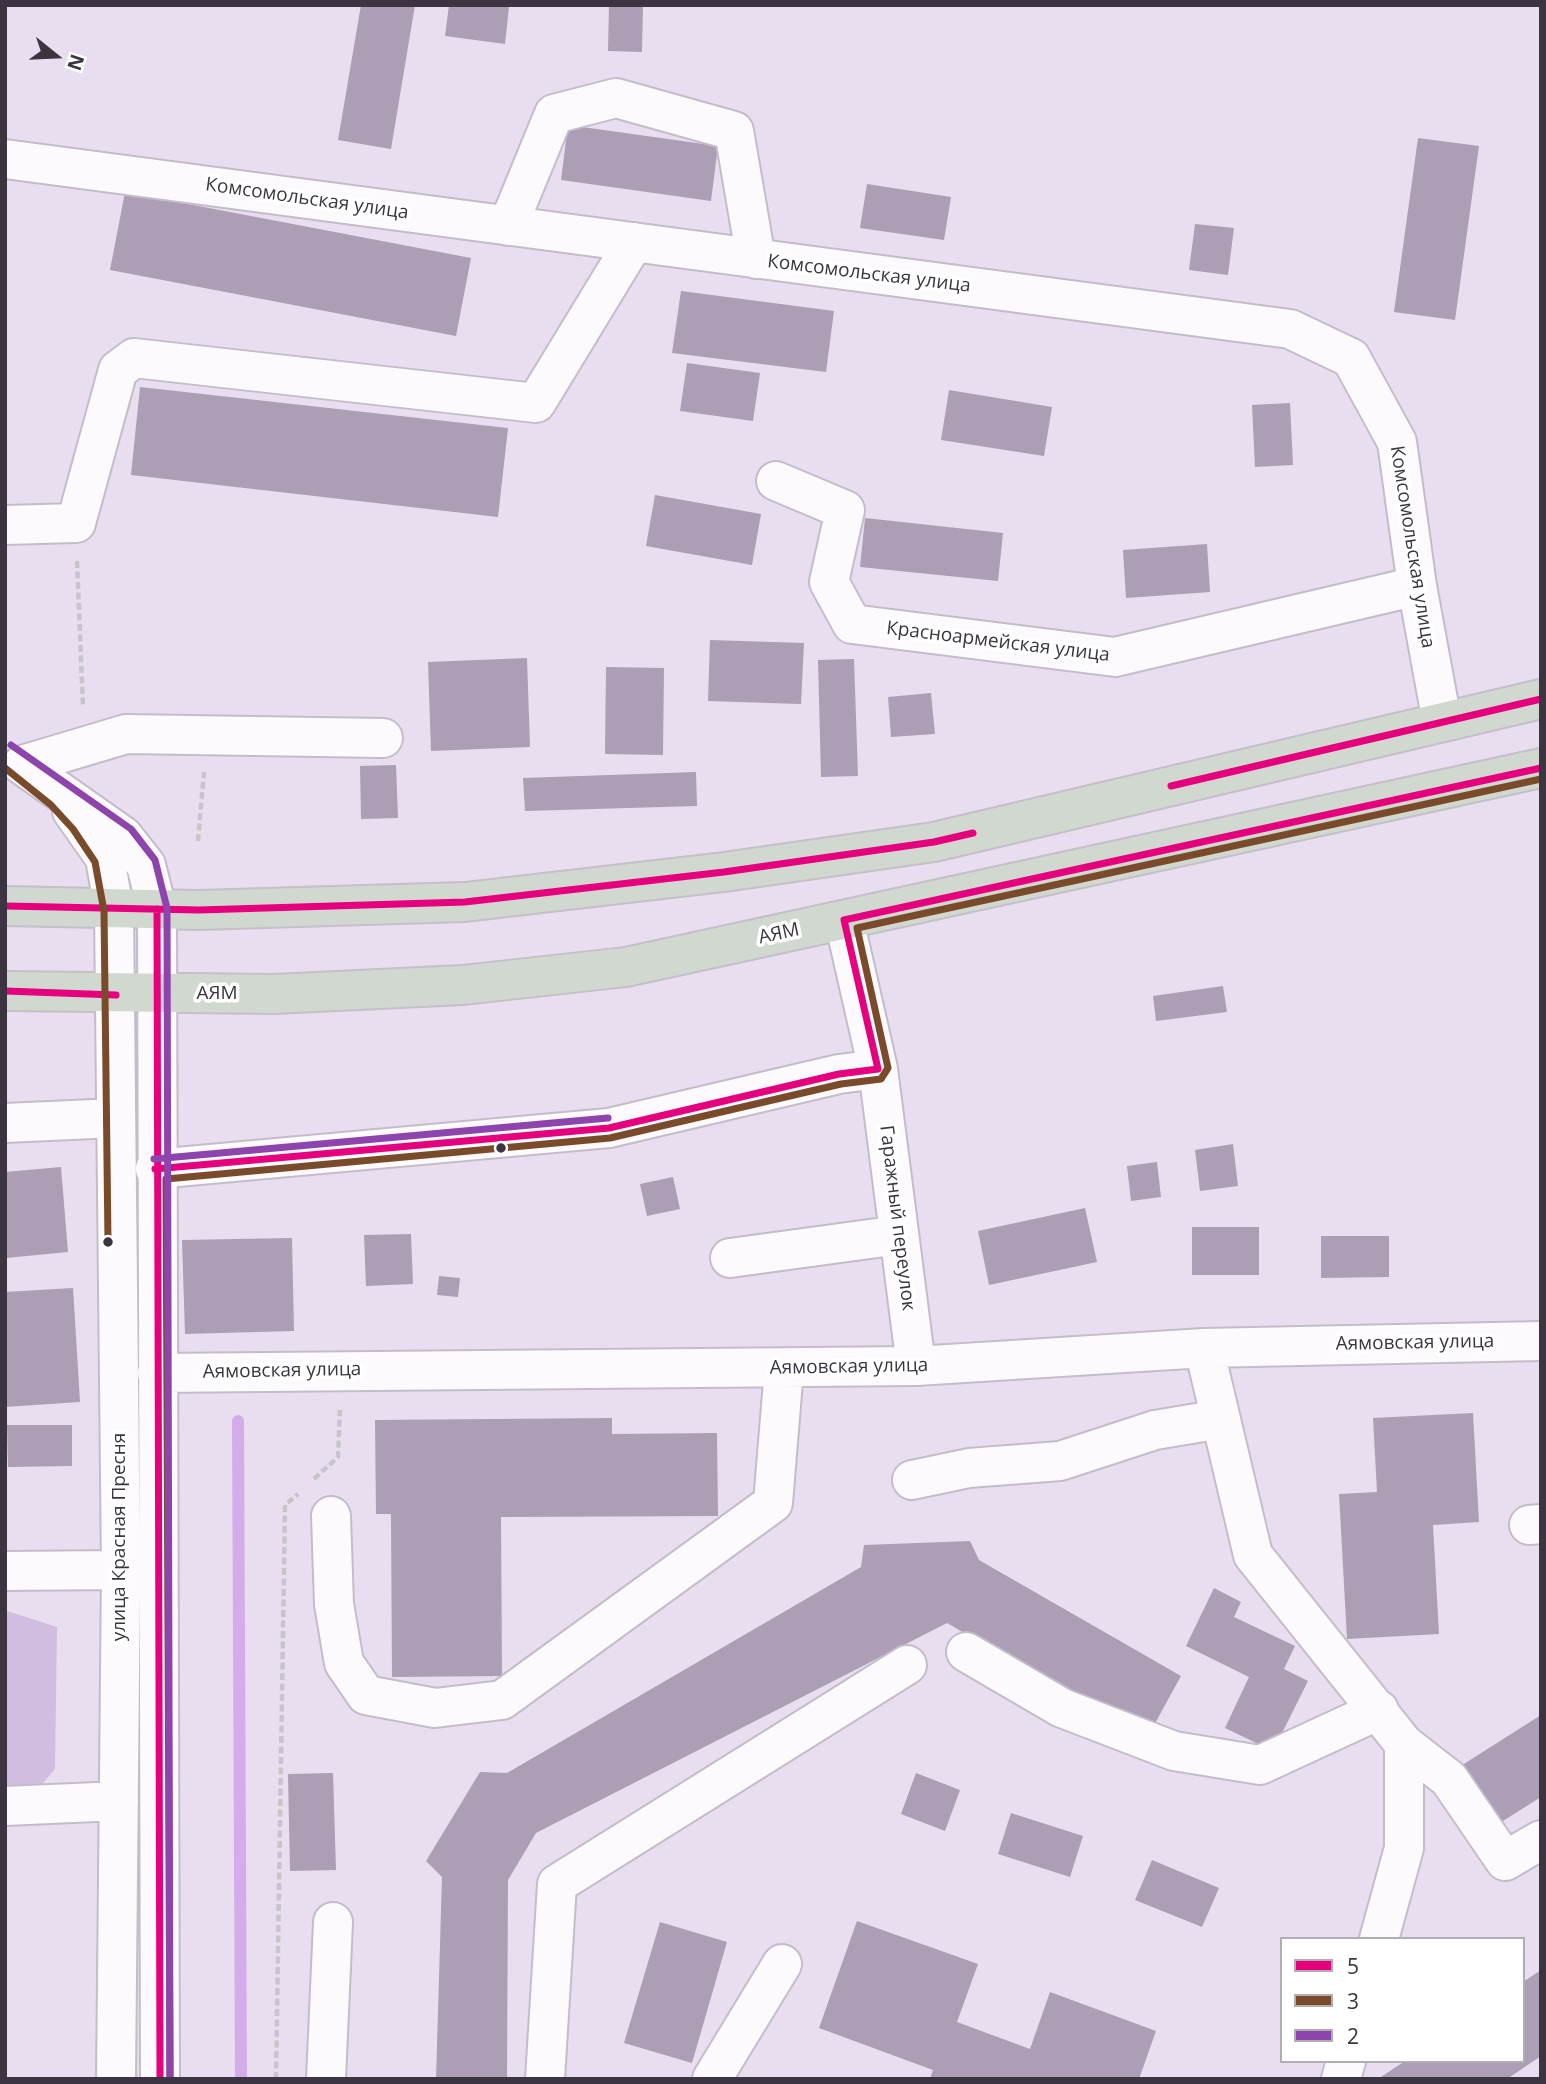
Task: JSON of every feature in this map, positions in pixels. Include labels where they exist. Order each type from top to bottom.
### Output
[{"type":"highway","points":[[5,906],[114,910],[465,902],[724,872],[934,842],[1541,699]]},
{"type":"highway","name":"АЯМ","points":[[5,991],[117,995],[274,994],[477,984],[626,967],[1541,768]]},
{"type":"street","points":[[508,226],[554,114],[616,98],[734,131],[756,259]]},
{"type":"street","name":"Комсомольская улица","points":[[5,159],[1290,329],[1351,358],[1396,442],[1417,586],[1442,722]]},
{"type":"street","points":[[5,525],[76,523],[118,370],[134,358],[536,403],[634,243]]},
{"type":"street","name":"Красноармейская улица","points":[[776,481],[845,510],[830,582],[852,624],[1115,657],[1417,586]]},
{"type":"street","points":[[14,759],[85,746],[126,734],[383,738]]},
{"type":"street","points":[[14,759],[123,836],[146,864],[157,909]]},
{"type":"street","points":[[14,759],[58,797],[97,843],[105,858],[114,910]]},
{"type":"street","name":"улица Красная Пресня","points":[[157,909],[155,1168],[160,2079]]},
{"type":"street","name":"улица Красная Пресня","points":[[114,910],[121,1570],[116,2079]]},
{"type":"street","name":"Гаражный переулок","points":[[844,920],[878,1069],[916,1366]]},
{"type":"street","points":[[155,1168],[609,1128],[839,1074],[878,1069]]},
{"type":"street","points":[[5,1124],[116,1118]]},
{"type":"street","points":[[730,1258],[899,1235]]},
{"type":"street","name":"Аямовская улица","points":[[157,1373],[916,1366],[1204,1348],[1541,1340]]},
{"type":"street","points":[[1204,1348],[1253,1555],[1404,1744],[1449,1779],[1505,1861],[1541,1840]]},
{"type":"street","points":[[331,1516],[334,1604],[344,1663],[366,1695],[435,1708],[502,1700],[773,1503],[784,1369]]},
{"type":"street","points":[[912,1480],[969,1468],[1060,1461],[1155,1430],[1221,1419]]},
{"type":"street","points":[[5,1571],[121,1570]]},
{"type":"street","points":[[966,1652],[1062,1708],[1174,1751],[1260,1765],[1379,1710]]},
{"type":"street","points":[[545,2079],[557,1884],[907,1665]]},
{"type":"street","points":[[1380,1937],[1404,1848],[1404,1744]]},
{"type":"street","points":[[5,1805],[119,1801]]},
{"type":"street","points":[[326,2079],[332,1922]]},
{"type":"street","points":[[712,2079],[782,1964]]},
{"type":"path","points":[[76,523],[85,746]]},
{"type":"path","points":[[198,841],[208,735]]},
{"type":"path","points":[[311,1481],[338,1457],[341,1370]]},
{"type":"path","points":[[276,2079],[285,1505],[303,1489]]},
{"type":"shaded area","points":[[7,1611],[57,1627],[55,1769],[38,1789],[5,1792]]},
{"type":"building","points":[[361,5],[415,5],[391,149],[338,140]]},
{"type":"building","points":[[449,5],[509,7],[505,44],[445,36]]},
{"type":"building","points":[[609,5],[643,5],[642,52],[608,51]]},
{"type":"building","points":[[568,125],[718,146],[711,201],[561,180]]},
{"type":"building","points":[[1418,138],[1479,146],[1455,320],[1394,312]]},
{"type":"building","points":[[867,184],[951,197],[944,240],[860,228]]},
{"type":"building","points":[[125,192],[471,258],[456,336],[110,270]]},
{"type":"building","points":[[1195,224],[1234,228],[1228,275],[1189,270]]},
{"type":"building","points":[[681,291],[834,311],[826,372],[672,353]]},
{"type":"building","points":[[687,363],[760,373],[753,421],[680,411]]},
{"type":"building","points":[[140,387],[508,428],[498,517],[131,475]]},
{"type":"building","points":[[949,390],[1052,407],[1044,456],[941,440]]},
{"type":"building","points":[[1290,403],[1293,465],[1255,467],[1252,405]]},
{"type":"building","points":[[655,495],[761,514],[752,565],[646,546]]},
{"type":"building","points":[[865,518],[1003,533],[998,581],[860,567]]},
{"type":"building","points":[[1207,544],[1210,592],[1126,598],[1123,550]]},
{"type":"building","points":[[710,640],[804,643],[801,704],[708,701]]},
{"type":"building","points":[[527,658],[530,747],[431,751],[428,662]]},
{"type":"building","points":[[854,659],[858,776],[821,777],[818,660]]},
{"type":"building","points":[[606,667],[664,668],[663,755],[605,754]]},
{"type":"building","points":[[931,693],[935,734],[891,737],[888,697]]},
{"type":"building","points":[[396,765],[398,818],[361,819],[360,766]]},
{"type":"building","points":[[696,772],[697,806],[525,811],[523,778]]},
{"type":"building","points":[[1223,986],[1227,1012],[1156,1021],[1153,996]]},
{"type":"building","points":[[1233,1144],[1238,1186],[1200,1191],[1195,1150]]},
{"type":"building","points":[[1157,1162],[1161,1197],[1131,1201],[1127,1166]]},
{"type":"building","points":[[61,1167],[68,1252],[6,1258],[5,1172]]},
{"type":"building","points":[[673,1177],[680,1209],[647,1216],[640,1184]]},
{"type":"building","points":[[1085,1208],[1097,1262],[989,1285],[978,1231]]},
{"type":"building","points":[[1192,1227],[1259,1227],[1259,1275],[1192,1275]]},
{"type":"building","points":[[411,1234],[413,1284],[366,1286],[364,1235]]},
{"type":"building","points":[[1321,1236],[1389,1236],[1389,1277],[1321,1278]]},
{"type":"building","points":[[292,1238],[294,1331],[185,1334],[182,1240]]},
{"type":"building","points":[[439,1276],[460,1278],[458,1297],[437,1295]]},
{"type":"building","points":[[73,1288],[80,1402],[5,1407],[5,1292]]},
{"type":"building","points":[[1473,1413],[1479,1522],[1433,1525],[1439,1634],[1347,1639],[1339,1494],[1377,1492],[1373,1418]]},
{"type":"building","points":[[612,1418],[612,1434],[717,1433],[718,1516],[501,1517],[502,1676],[392,1677],[391,1514],[376,1514],[375,1420]]},
{"type":"building","points":[[7,1425],[72,1425],[72,1466],[8,1467]]},
{"type":"building","points":[[970,1541],[979,1560],[1181,1676],[1147,1738],[947,1623],[536,1833],[508,1880],[507,2079],[436,2079],[442,1877],[426,1861],[480,1772],[507,1773],[861,1567],[864,1545]]},
{"type":"building","points":[[1214,1588],[1241,1602],[1234,1617],[1295,1646],[1284,1669],[1308,1681],[1273,1751],[1225,1728],[1249,1677],[1186,1646]]},
{"type":"building","points":[[1541,1715],[1541,1797],[1495,1826],[1456,1769]]},
{"type":"building","points":[[333,1773],[336,1870],[290,1871],[288,1774]]},
{"type":"building","points":[[916,1773],[960,1790],[945,1831],[901,1814]]},
{"type":"building","points":[[1011,1813],[1083,1836],[1070,1877],[998,1854]]},
{"type":"building","points":[[1152,1860],[1219,1888],[1202,1927],[1135,1900]]},
{"type":"building","points":[[857,1921],[978,1964],[957,2022],[1030,2049],[1050,1992],[1156,2031],[1139,2079],[930,2079],[933,2070],[819,2028]]},
{"type":"building","points":[[660,1922],[727,1942],[692,2063],[624,2043]]},
{"type":"building","points":[[1541,1970],[1541,2056],[1507,2079],[1378,2079],[1402,2063],[1525,2063],[1525,1981]]},
{"type":"waterway","points":[[238,1421],[241,2079]]},
{"type":"transit line","name":"5","points":[[1171,786],[1541,699]]},
{"type":"transit line","name":"2","points":[[11,745],[131,829],[155,860],[167,908],[170,2079]]},
{"type":"transit line","name":"3","points":[[5,768],[51,805],[73,829],[95,862],[104,911],[108,1242]]},
{"type":"transit line","name":"5","points":[[155,1169],[609,1128],[839,1074],[878,1069],[844,920],[1541,768]]},
{"type":"transit line","name":"3","points":[[170,2079],[166,1179],[610,1138],[841,1084],[881,1079],[888,1068],[857,928],[1541,779]]},
{"type":"transit line","name":"5","points":[[5,906],[199,910],[465,902],[724,872],[934,842],[973,833]]},
{"type":"transit line","name":"5","points":[[157,909],[160,2079]]},
{"type":"transit line","name":"5","points":[[5,991],[116,995]]},
{"type":"transit line","name":"2","points":[[154,1159],[608,1118]]}]
